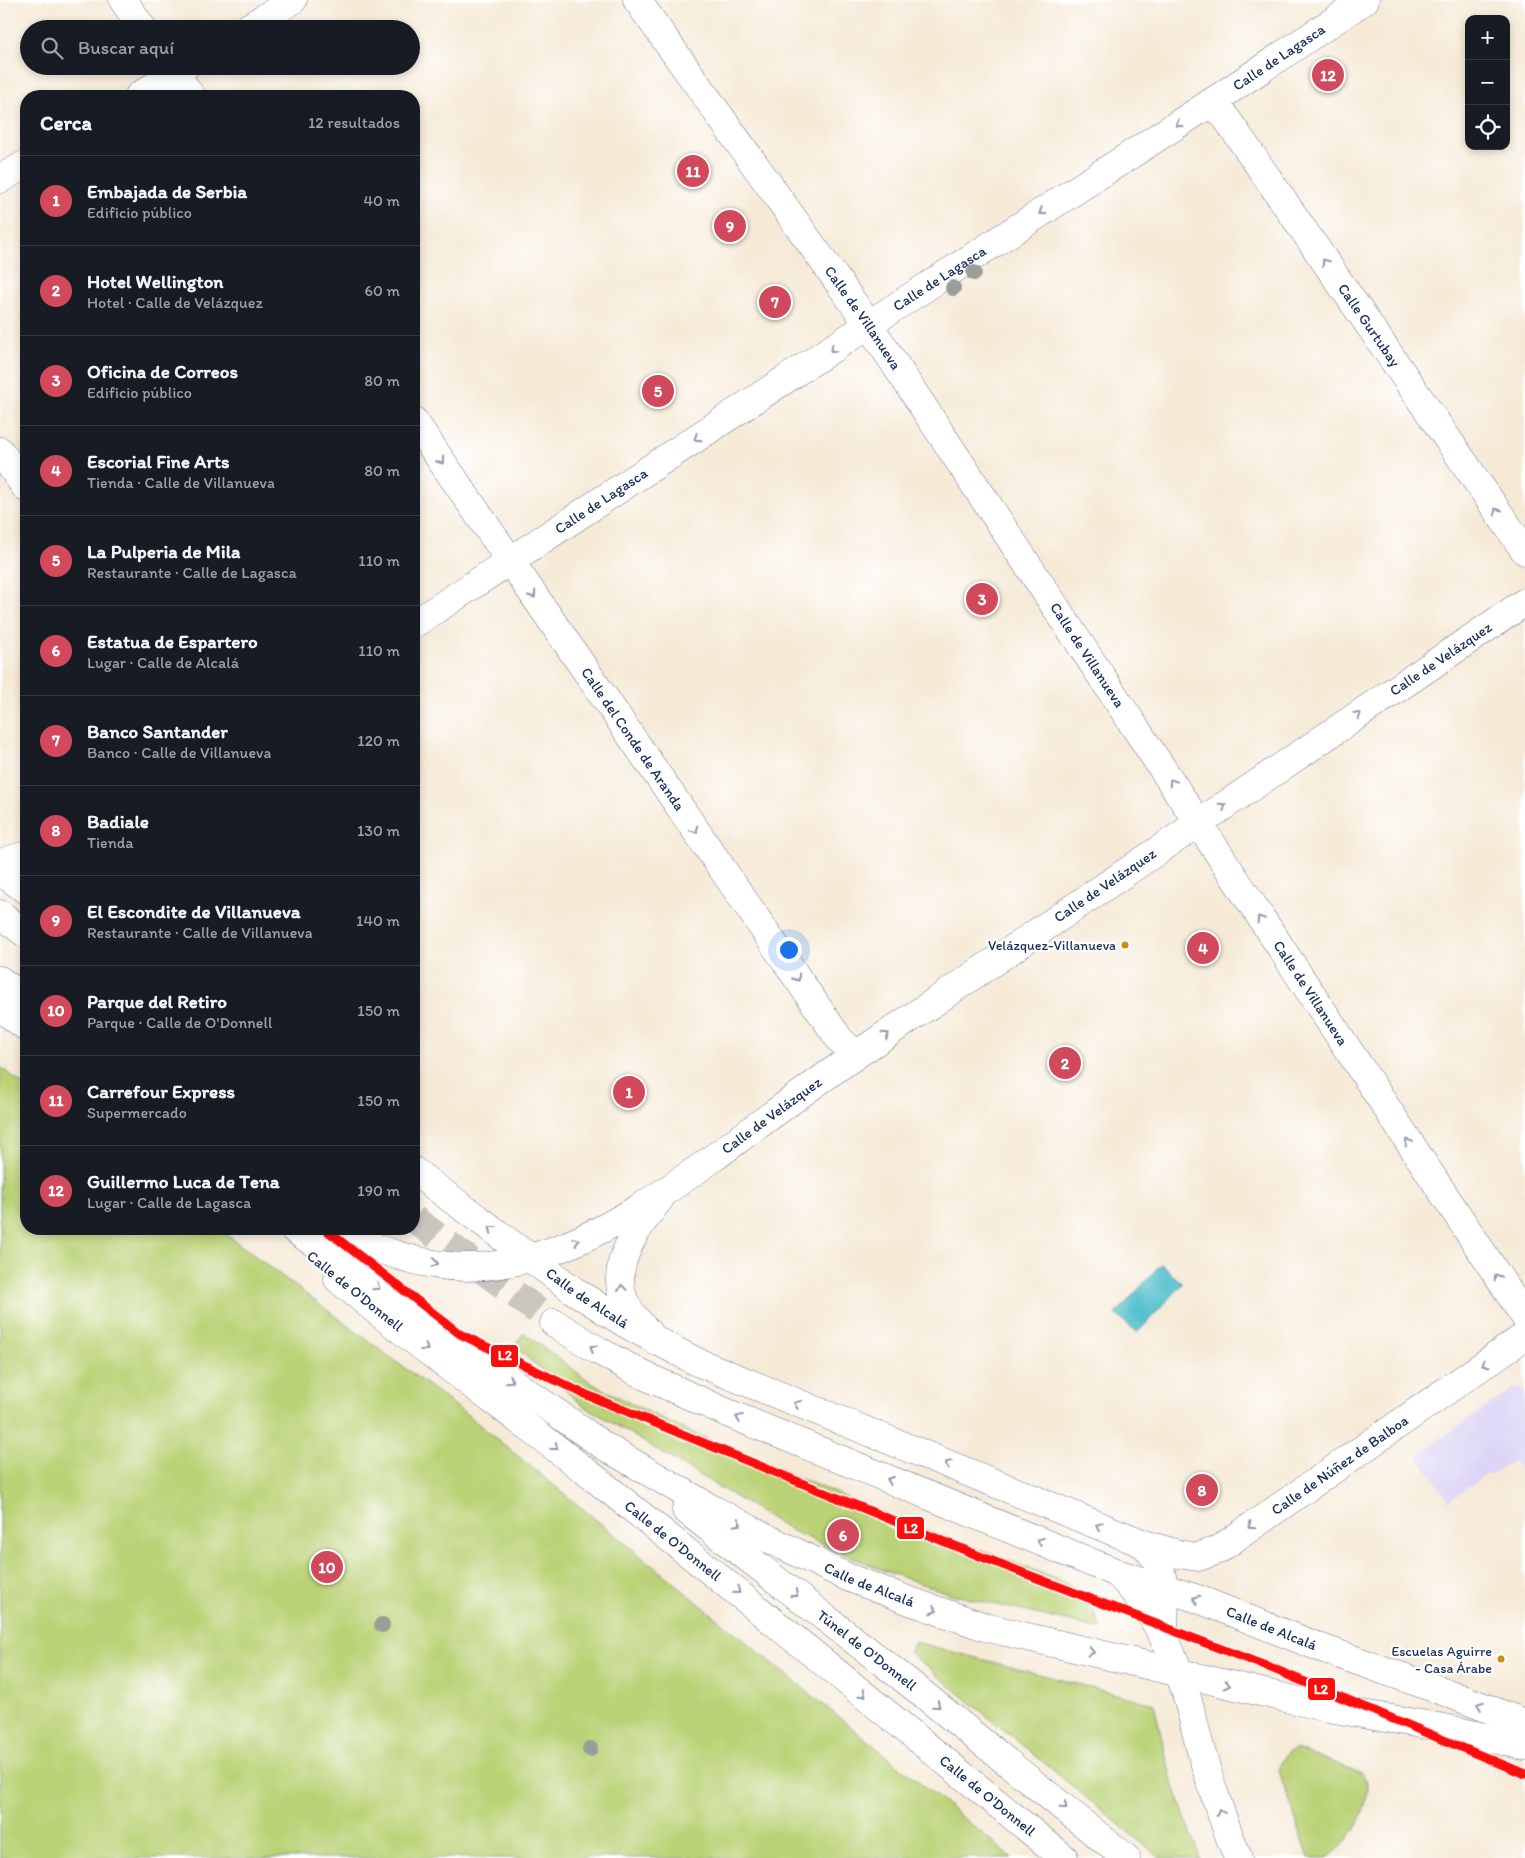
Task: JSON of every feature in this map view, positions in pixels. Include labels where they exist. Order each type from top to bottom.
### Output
[{"type":"main road","points":[[123,0],[137,20]]},
{"type":"main road","points":[[260,20],[292,0]]},
{"type":"main road","name":"Calle de Villanueva","points":[[637,0],[869,325],[1525,1318]]},
{"type":"main road","name":"Calle de Lagasca","points":[[420,620],[1365,0]]},
{"type":"main road","points":[[147,90],[167,75]]},
{"type":"main road","points":[[180,75],[187,90]]},
{"type":"main road","name":"Calle Gurtubay","points":[[1209,104],[1224,115],[1229,122],[1525,551]]},
{"type":"main road","points":[[0,179],[20,167]]},
{"type":"main road","name":"Calle del Conde de Aranda","points":[[420,430],[840,1040],[856,1055]]},
{"type":"main road","points":[[0,451],[20,479]]},
{"type":"main road","name":"Calle de Velázquez","points":[[531,1258],[580,1240],[667,1190],[856,1055],[1525,602]]},
{"type":"main road","points":[[0,863],[20,856]]},
{"type":"main road","points":[[0,871],[20,886]]},
{"type":"main road","points":[[0,914],[20,929]]},
{"type":"main road","points":[[0,980],[20,995]]},
{"type":"main road","points":[[0,1007],[20,1022]]},
{"type":"main road","name":"Calle de Alcalá","points":[[420,1175],[602,1309],[694,1362],[1144,1544]]},
{"type":"main road","points":[[657,1342],[632,1314],[624,1299],[620,1283],[625,1252],[652,1209],[667,1190]]},
{"type":"main road","name":"Calle de O'Donnell","points":[[287,1235],[367,1304],[530,1428],[741,1594],[1064,1858]]},
{"type":"main road","name":"Calle de Alcalá","points":[[303,1235],[604,1446],[714,1510],[769,1539],[865,1584],[985,1627],[1328,1708],[1444,1728],[1525,1746]]},
{"type":"main road","name":"Calle de Alcalá","points":[[350,1235],[391,1253],[438,1264],[465,1267],[501,1264],[531,1258]]},
{"type":"main road","name":"Calle de Alcalá","points":[[554,1323],[643,1375],[730,1414],[1118,1573],[1164,1587],[1324,1649],[1525,1723]]},
{"type":"main road","name":"Calle de Núñez de Balboa","points":[[1144,1544],[1178,1554],[1198,1556],[1218,1550],[1525,1336]]},
{"type":"main road","name":"Túnel de O'Donnell","points":[[604,1446],[908,1682],[1126,1858]]},
{"type":"main road","points":[[1144,1544],[1157,1560],[1164,1587],[1164,1638]]},
{"type":"main road","points":[[1118,1573],[1133,1589],[1148,1610],[1164,1638],[1180,1674],[1224,1825],[1238,1858]]},
{"type":"shaded area","points":[[1514,1388],[1525,1391],[1525,1477],[1513,1460],[1489,1476],[1487,1474],[1449,1501],[1417,1455]]},
{"type":"green space","points":[[0,1067],[20,1082],[20,1235],[227,1235],[466,1414],[1012,1858],[0,1858]]},
{"type":"green space","points":[[524,1333],[593,1384],[670,1423],[894,1518],[1070,1585],[1093,1610],[1101,1629],[954,1595],[885,1571],[792,1531],[581,1404],[514,1346]]},
{"type":"green space","points":[[915,1642],[1154,1704],[1171,1778],[1200,1858],[1160,1858],[909,1652]]},
{"type":"green space","points":[[1296,1749],[1362,1773],[1366,1783],[1367,1795],[1360,1820],[1345,1842],[1327,1858],[1309,1858],[1279,1771],[1284,1757]]},
{"type":"water","points":[[1161,1264],[1183,1284],[1137,1333],[1116,1314]]},
{"type":"tunnel","points":[[420,1223],[554,1323]]},
{"type":"transit line","name":"L2","points":[[333,1235],[460,1334],[582,1393],[982,1557],[1276,1670],[1525,1774]]},
{"type":"place","name":"Guillermo Luca de Tena","points":[[1328,75]]},
{"type":"place","name":"Carrefour Express","points":[[693,171]]},
{"type":"place","name":"El Escondite de Villanueva","points":[[730,226]]},
{"type":"place","name":"Banco Santander","points":[[775,302]]},
{"type":"place","name":"La Pulperia de Mila","points":[[658,391]]},
{"type":"place","name":"Oficina de Correos","points":[[982,599]]},
{"type":"place","name":"Velázquez-Villanueva","points":[[1125,945]]},
{"type":"place","name":"Escorial Fine Arts","points":[[1203,948]]},
{"type":"place","name":"Hotel Wellington","points":[[1065,1063]]},
{"type":"place","name":"Embajada de Serbia","points":[[629,1092]]},
{"type":"place","name":"Badiale","points":[[1202,1490]]},
{"type":"place","name":"Estatua de Espartero","points":[[843,1535]]},
{"type":"place","name":"Parque del Retiro","points":[[327,1567]]},
{"type":"place","name":"Escuelas Aguirre - Casa Árabe","points":[[1501,1659]]}]
